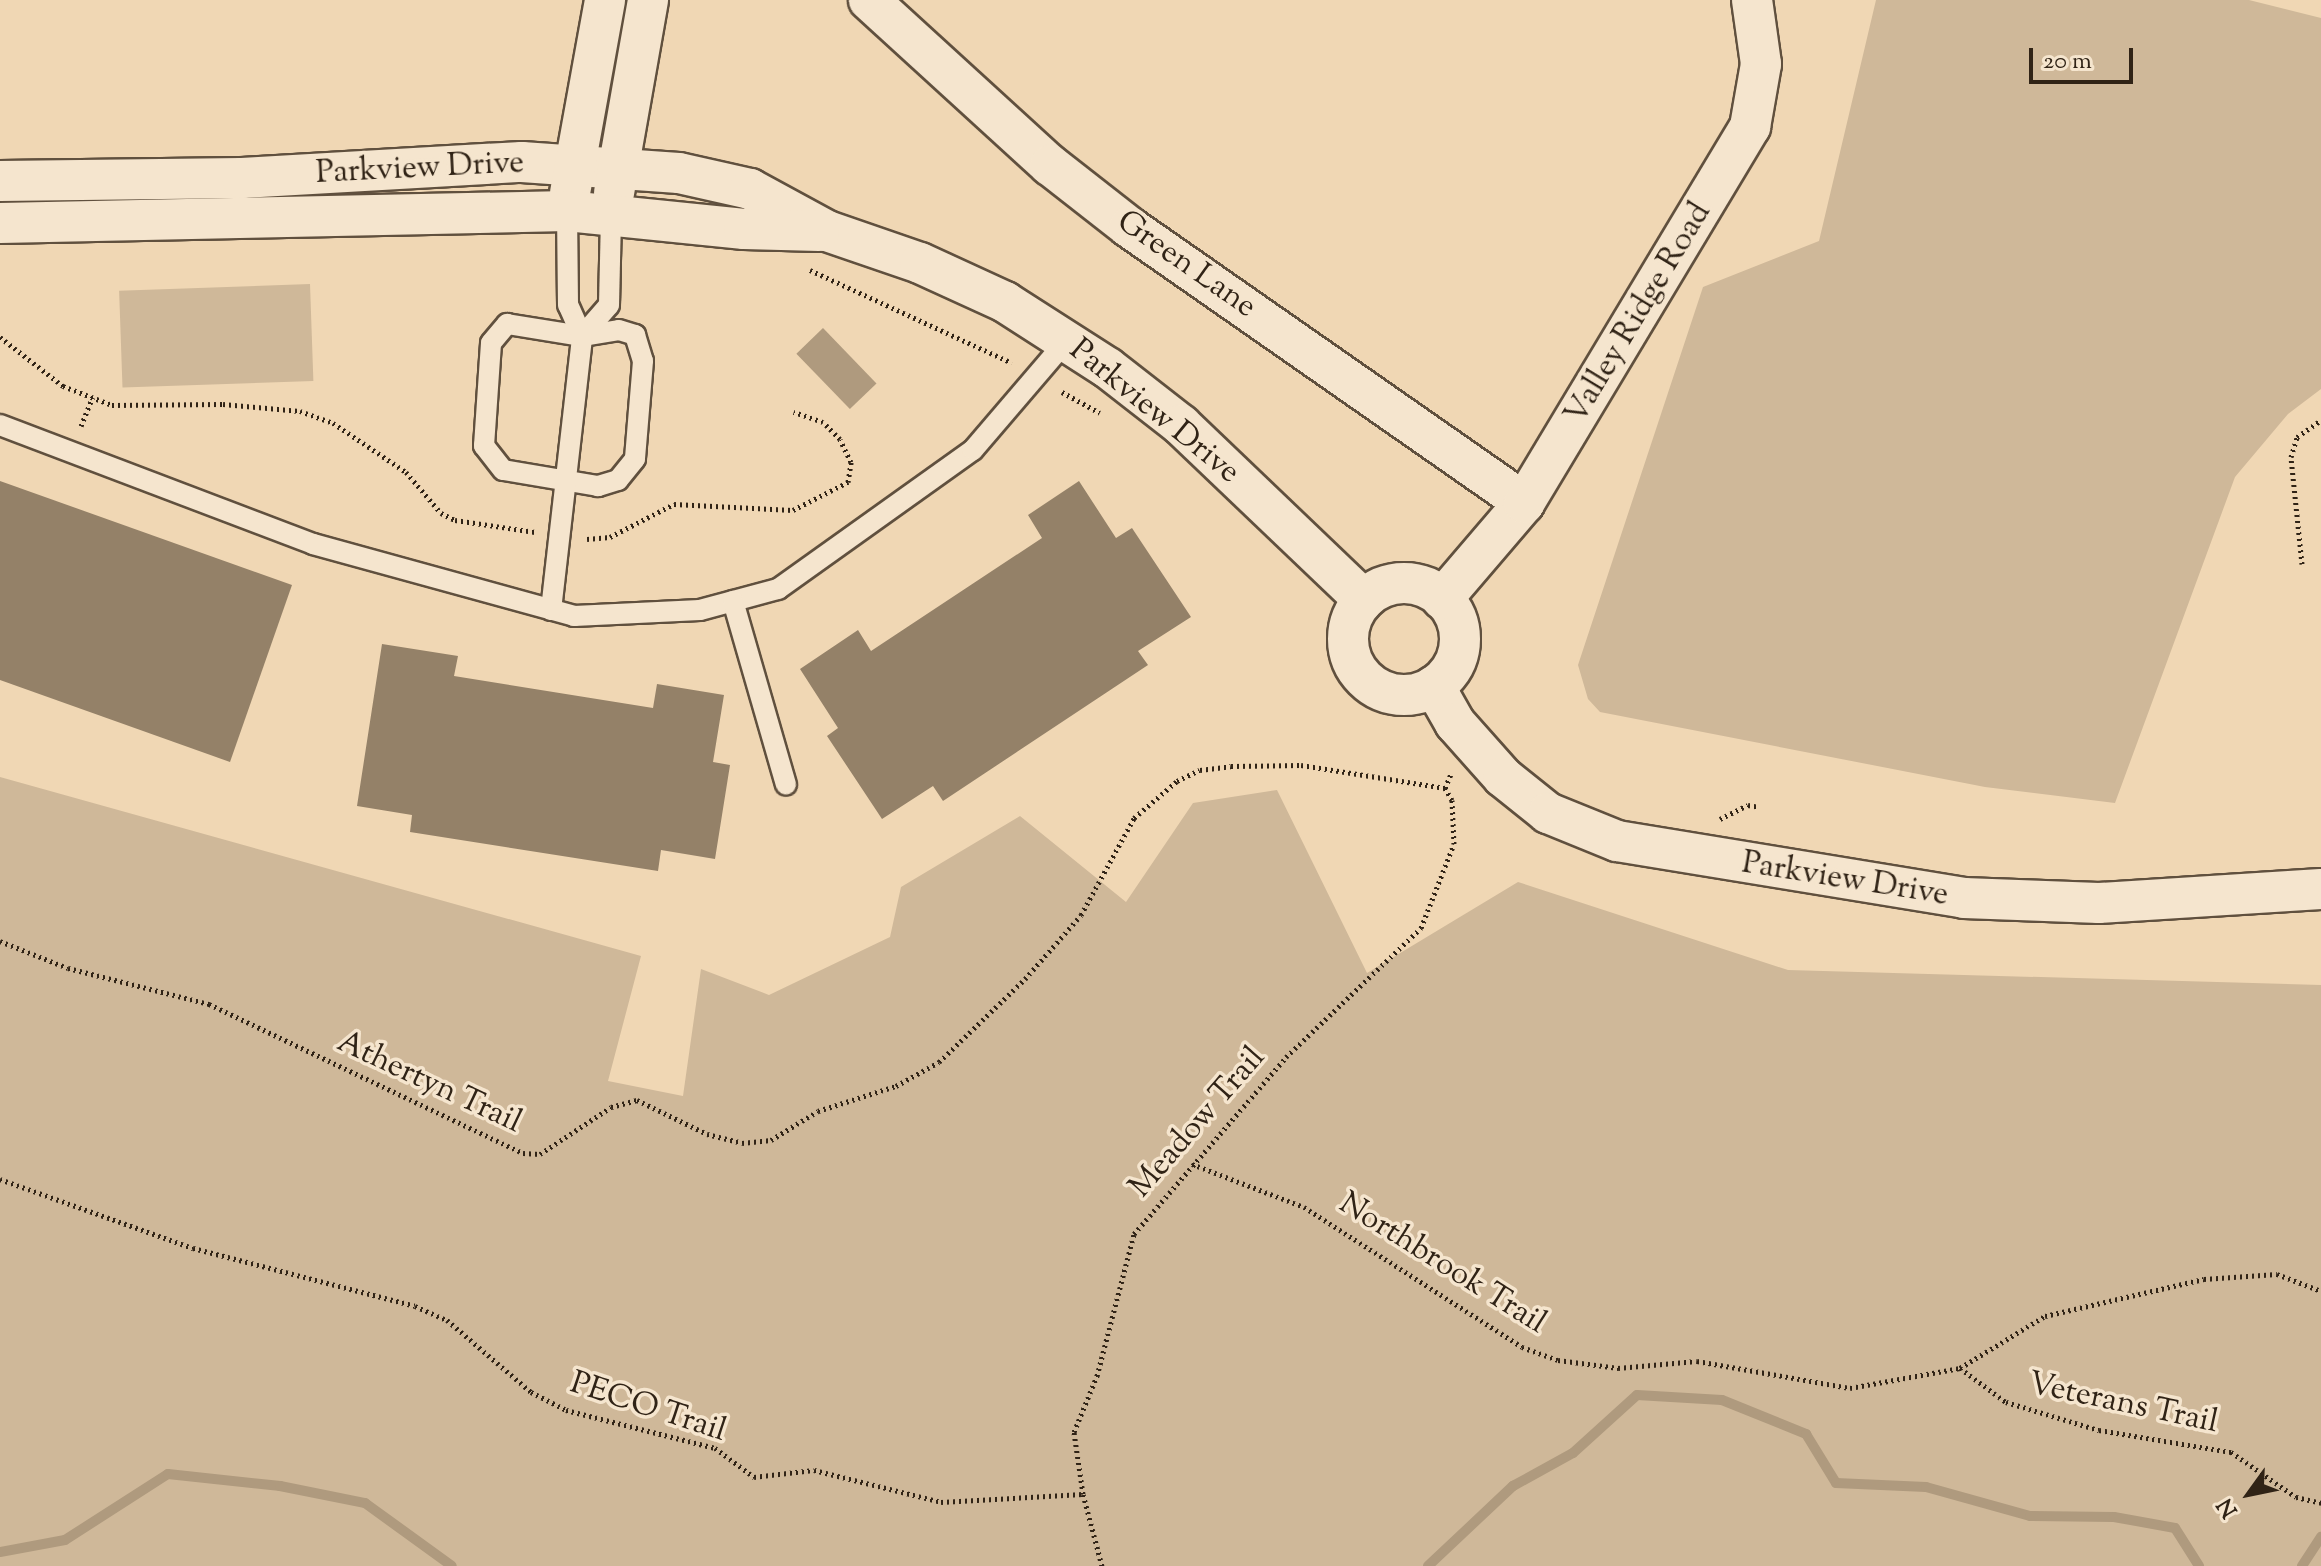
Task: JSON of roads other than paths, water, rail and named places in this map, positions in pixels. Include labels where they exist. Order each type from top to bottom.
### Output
[{"type":"street","points":[[567,211],[605,0]]},
{"type":"street","points":[[611,217],[648,0]]},
{"type":"street","name":"Green Lane","points":[[869,0],[1050,165],[1129,227],[1524,503]]},
{"type":"street","name":"Valley Ridge Road","points":[[1442,599],[1524,503],[1750,127],[1761,64],[1752,0]]},
{"type":"street","name":"Parkview Drive","points":[[0,181],[242,178],[522,162],[679,173],[750,189],[827,231],[920,263],[1005,302],[1066,341],[1181,425],[1364,600]]},
{"type":"street","name":"Parkview Drive","points":[[0,223],[567,211],[611,217],[827,231]]},
{"type":"street","points":[[1409,584],[1442,599],[1456,619],[1460,638],[1452,666],[1434,686],[1400,695],[1363,678],[1348,646],[1349,627],[1364,600],[1391,585],[1409,584]]},
{"type":"street","name":"Parkview Drive","points":[[1434,686],[1455,723],[1503,777],[1548,813],[1617,841],[1964,898],[2099,903],[2321,889]]},
{"type":"lane","points":[[551,610],[569,483],[582,336],[568,305],[567,211]]},
{"type":"lane","points":[[582,336],[609,305],[611,217]]},
{"type":"lane","points":[[507,324],[582,336],[619,330],[635,335],[643,361],[635,459],[618,480],[598,486],[503,470],[484,446],[491,343],[507,324]]},
{"type":"lane","points":[[0,425],[313,544],[551,610],[574,616],[700,610],[778,589],[973,450],[1066,341]]},
{"type":"lane","points":[[733,601],[786,785]]},
{"type":"waterway","points":[[1428,1566],[1513,1486],[1573,1453],[1637,1395],[1722,1400],[1806,1434],[1836,1483],[1926,1487],[2030,1516],[2114,1517],[2175,1528],[2199,1566]]},
{"type":"waterway","points":[[0,1552],[65,1540],[168,1474],[280,1486],[365,1503],[452,1566]]},
{"type":"waterway","points":[[2302,1566],[2321,1537]]}]
